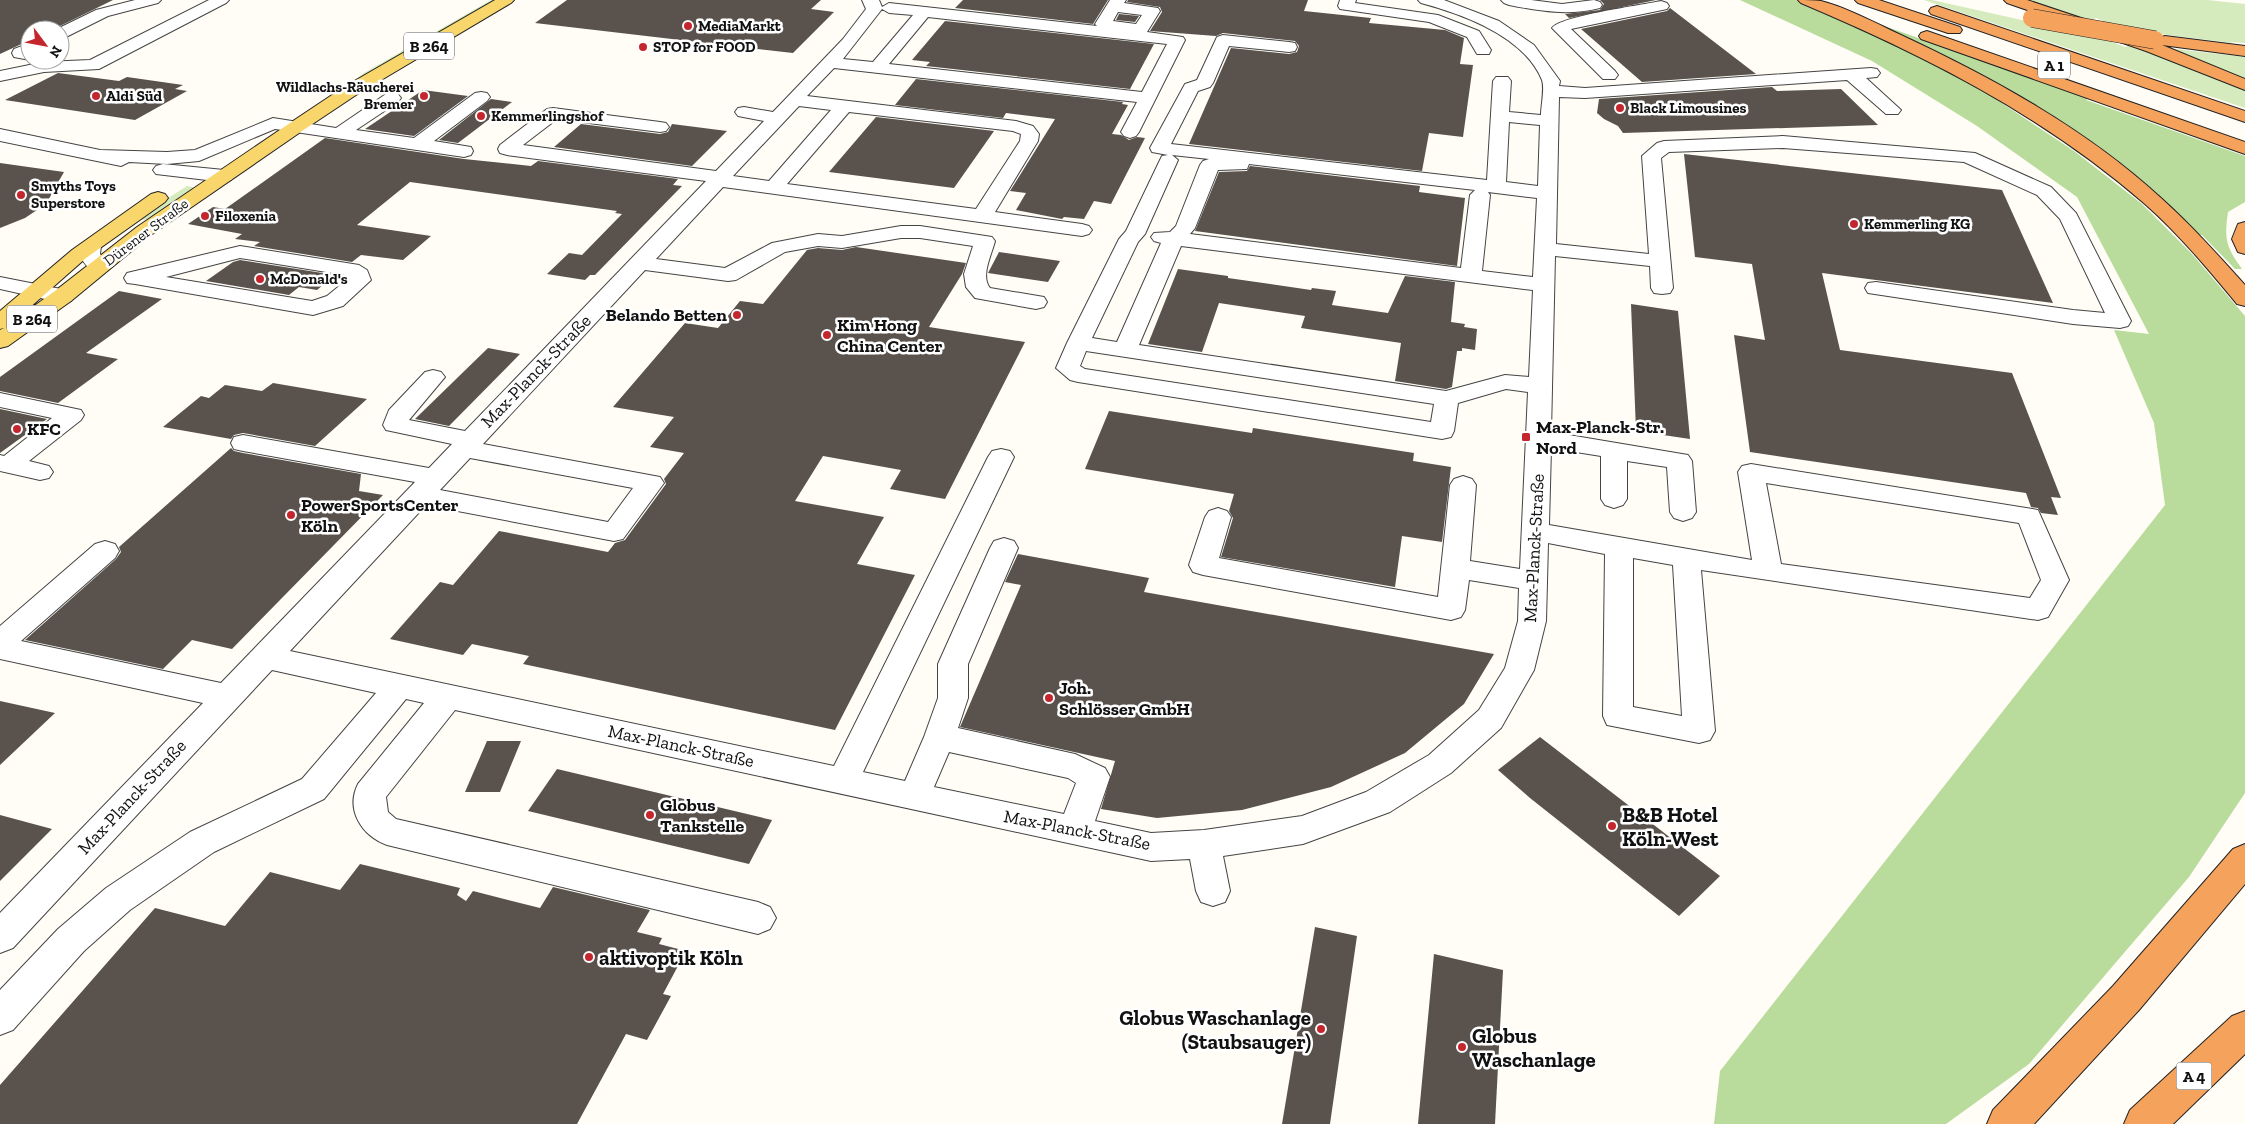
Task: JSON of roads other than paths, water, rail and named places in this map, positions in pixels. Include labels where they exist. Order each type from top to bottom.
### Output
[{"type":"highway","points":[[1806,0],[1872,26],[1938,57],[1991,86],[2049,122],[2116,170],[2165,212],[2214,262],[2245,299]]},
{"type":"highway","points":[[1819,0],[1983,55],[2245,148]]},
{"type":"highway","name":"A 1","points":[[1863,0],[2245,132]]},
{"type":"highway","name":"A 1","points":[[1902,0],[2245,117]]},
{"type":"highway","points":[[2006,6],[2032,18],[2155,40],[2245,51]]},
{"type":"highway","points":[[2006,6],[2152,47],[2245,85]]},
{"type":"highway","points":[[1983,55],[2245,137]]},
{"type":"highway","points":[[2245,228],[2242,239],[2245,248]]},
{"type":"highway","points":[[2007,1124],[2126,998],[2245,859]]},
{"type":"highway","name":"A 4","points":[[2144,1124],[2245,1029]]},
{"type":"main road","name":"Dürener Straße","points":[[0,322],[91,246],[194,174],[351,74],[480,0]]},
{"type":"main road","name":"Dürener Straße","points":[[0,341],[63,296],[144,231],[296,127],[350,91],[506,0]]},
{"type":"street","points":[[70,29],[102,13],[153,0]]},
{"type":"street","points":[[70,64],[93,65],[221,0]]},
{"type":"street","name":"Max-Planck-Straße","points":[[0,937],[849,42],[874,9],[874,4],[870,0]]},
{"type":"street","points":[[1348,0],[1346,6],[1432,18],[1473,34],[1483,50]]},
{"type":"street","name":"Max-Planck-Straße","points":[[264,657],[1152,847],[1204,844],[1303,830],[1378,802],[1440,764],[1490,719],[1519,670],[1532,621],[1551,81],[1558,53],[1506,32],[1461,4],[1426,0]]},
{"type":"street","points":[[1509,0],[1539,7],[1578,10],[1613,0]]},
{"type":"street","points":[[890,4],[926,6],[1177,40],[1130,132]]},
{"type":"street","name":"Max-Planck-Straße","points":[[849,42],[866,33],[890,4]]},
{"type":"street","points":[[877,68],[926,6]]},
{"type":"street","points":[[1609,76],[1558,53],[1560,28],[1572,23],[1661,6]]},
{"type":"street","points":[[1289,47],[1223,40],[1204,82],[1191,88],[1159,148],[1547,198]]},
{"type":"street","points":[[828,62],[1148,98]]},
{"type":"street","points":[[0,76],[29,70]]},
{"type":"street","points":[[1551,91],[1585,93],[1870,73]]},
{"type":"street","points":[[1852,75],[1892,110]]},
{"type":"street","points":[[1471,276],[1488,191],[1500,116],[1502,81]]},
{"type":"street","points":[[418,144],[481,97]]},
{"type":"street","points":[[340,133],[392,98]]},
{"type":"street","points":[[794,100],[1016,126],[1026,130],[1030,134],[1029,141],[982,216]]},
{"type":"street","points":[[773,188],[844,106]]},
{"type":"street","points":[[744,112],[777,118]]},
{"type":"street","points":[[660,127],[553,113],[507,149],[720,178],[773,188],[1082,230]]},
{"type":"street","points":[[1500,116],[1550,121]]},
{"type":"street","points":[[103,155],[167,158],[199,155],[273,122],[464,151]]},
{"type":"street","points":[[4,133],[161,170],[224,176]]},
{"type":"street","points":[[1662,288],[1652,156],[1664,147],[1783,142],[1968,157],[2044,191],[2068,217],[2120,321],[2073,317],[1876,288]]},
{"type":"street","points":[[1168,160],[1135,234],[1129,239],[1078,343],[1068,368],[1078,375],[1442,431],[1447,399]]},
{"type":"street","points":[[1126,349],[1169,246],[1185,228],[1210,165],[1225,163],[1488,191]]},
{"type":"street","points":[[638,264],[728,275],[779,247],[818,240],[842,242],[901,232],[920,232],[985,241],[975,274],[976,287],[983,293],[1036,302]]},
{"type":"street","points":[[1135,234],[1544,285]]},
{"type":"street","points":[[91,246],[90,255],[99,267]]},
{"type":"street","points":[[1546,248],[1660,261]]},
{"type":"street","points":[[240,252],[351,270],[359,275],[360,280],[327,305],[313,308],[282,304],[135,278],[240,252]]},
{"type":"street","points":[[0,282],[63,296]]},
{"type":"street","points":[[1078,343],[1447,399],[1505,382],[1540,386]]},
{"type":"street","points":[[243,443],[614,532],[651,483],[466,444],[395,425],[398,414],[433,377]]},
{"type":"street","points":[[0,400],[72,415],[4,464]]},
{"type":"street","points":[[1539,438],[1679,461],[1683,512]]},
{"type":"street","points":[[1614,450],[1614,499]]},
{"type":"street","points":[[843,780],[1001,457]]},
{"type":"street","points":[[4,464],[40,472]]},
{"type":"street","points":[[1536,532],[1768,571],[2038,610],[2056,580],[2029,516],[1751,472],[1768,571]]},
{"type":"street","points":[[1218,517],[1203,565],[1451,610],[1464,485]]},
{"type":"street","points":[[1619,546],[1618,716],[1699,731],[1686,558]]},
{"type":"street","points":[[914,796],[940,737],[953,698],[953,664],[1004,548]]},
{"type":"street","points":[[105,551],[2,640],[0,648],[227,696]]},
{"type":"street","points":[[1456,568],[1534,581]]},
{"type":"street","points":[[0,1017],[71,940],[118,899],[202,842],[313,789],[400,686]]},
{"type":"street","points":[[448,696],[369,794],[373,818],[387,831],[758,918]]},
{"type":"street","points":[[940,737],[1075,767],[1094,777],[1075,830]]},
{"type":"street","points":[[1204,844],[1213,891]]},
{"type":"place","name":"MediaMarkt","points":[[688,26]]},
{"type":"place","name":"STOP for FOOD","points":[[643,47]]},
{"type":"place","name":"Aldi Süd","points":[[96,96]]},
{"type":"place","name":"Wildlachs-Räucherei Bremer","points":[[424,96]]},
{"type":"place","name":"Black Limousines","points":[[1620,108]]},
{"type":"place","name":"Kemmerlingshof","points":[[481,116]]},
{"type":"place","name":"Smyths Toys Superstore","points":[[21,195]]},
{"type":"place","name":"Filoxenia","points":[[205,216]]},
{"type":"place","name":"Kemmerling KG","points":[[1854,224]]},
{"type":"place","name":"McDonald's","points":[[260,279]]},
{"type":"place","name":"Belando Betten","points":[[737,315]]},
{"type":"place","name":"Kim Hong China Center","points":[[827,335]]},
{"type":"place","name":"KFC","points":[[17,429]]},
{"type":"place","name":"Max-Planck-Str. Nord","points":[[1526,437]]},
{"type":"place","name":"PowerSportsCenter Köln","points":[[291,515]]},
{"type":"place","name":"Joh. Schlösser GmbH","points":[[1049,698]]},
{"type":"place","name":"Globus Tankstelle","points":[[650,815]]},
{"type":"place","name":"B&B Hotel Köln-West","points":[[1612,826]]},
{"type":"place","name":"aktivoptik Köln","points":[[589,957]]},
{"type":"place","name":"Globus Waschanlage (Staubsauger)","points":[[1321,1029]]},
{"type":"place","name":"Globus Waschanlage","points":[[1462,1047]]}]
